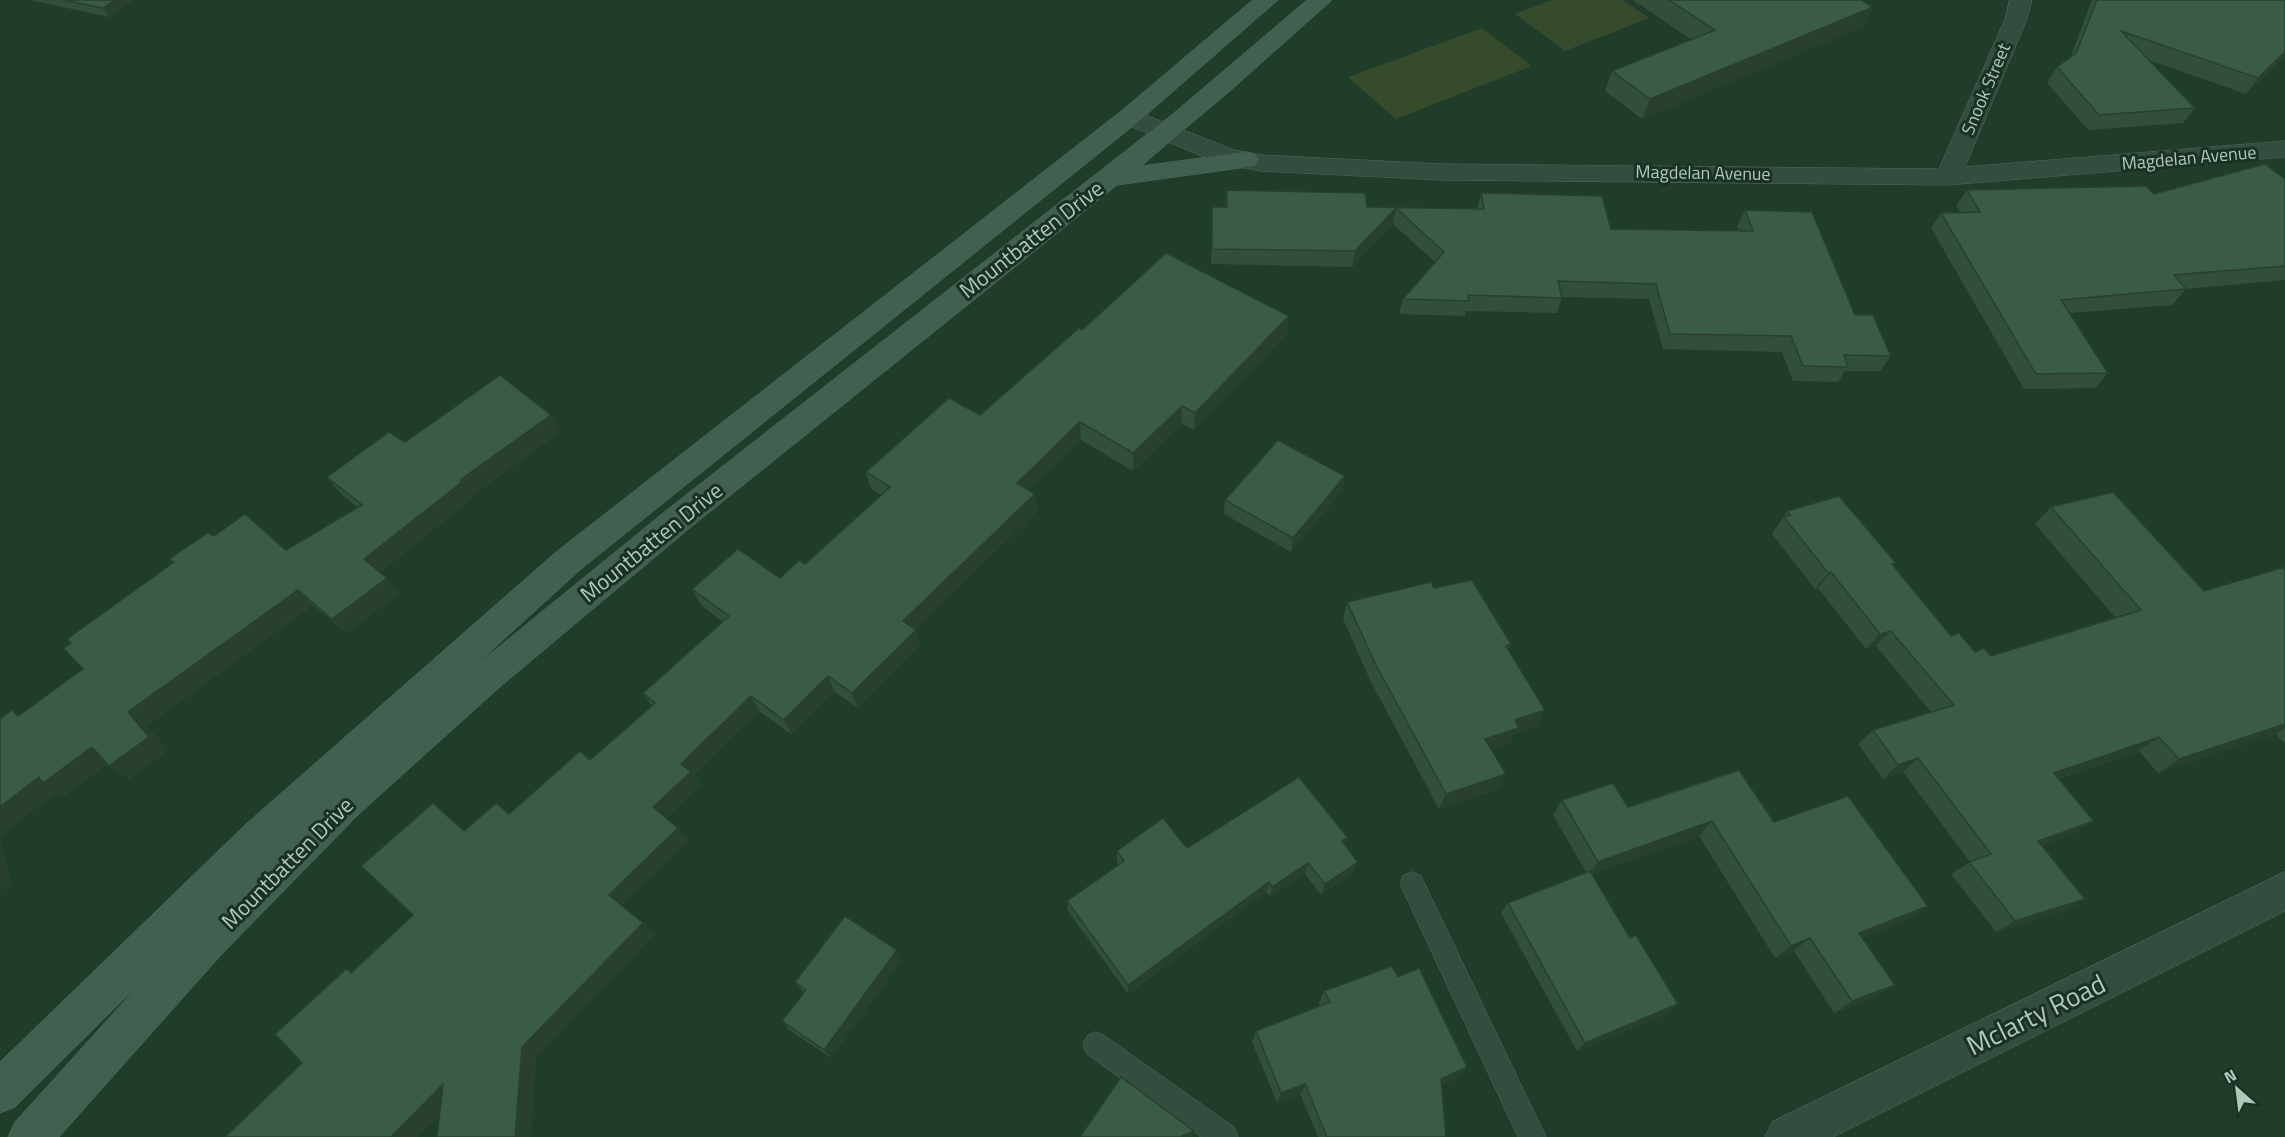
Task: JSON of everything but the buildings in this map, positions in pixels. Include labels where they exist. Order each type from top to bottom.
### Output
[{"type":"main road","name":"Mountbatten Drive","points":[[0,1092],[259,837],[567,561],[1129,117],[1267,0]]},
{"type":"main road","name":"Mountbatten Drive","points":[[30,1137],[89,1070],[270,876],[394,758],[573,606],[797,424],[1165,133],[1320,0]]},
{"type":"main road","points":[[1109,178],[1246,160]]},
{"type":"street","name":"Snook Street","points":[[1948,177],[2016,19],[2021,0]]},
{"type":"street","name":"Magdelan Avenue","points":[[1129,117],[1228,157],[1442,172],[1626,172],[1948,177],[2235,155],[2285,149]]},
{"type":"street","name":"Mclarty Road","points":[[1787,1137],[2285,891]]},
{"type":"lane","points":[[1413,884],[1532,1137]]},
{"type":"lane","points":[[1096,1045],[1224,1137]]},
{"type":"green space","points":[[1552,0],[1623,0],[1649,18],[1565,51],[1515,14]]},
{"type":"green space","points":[[1482,28],[1532,66],[1396,119],[1348,77]]}]
